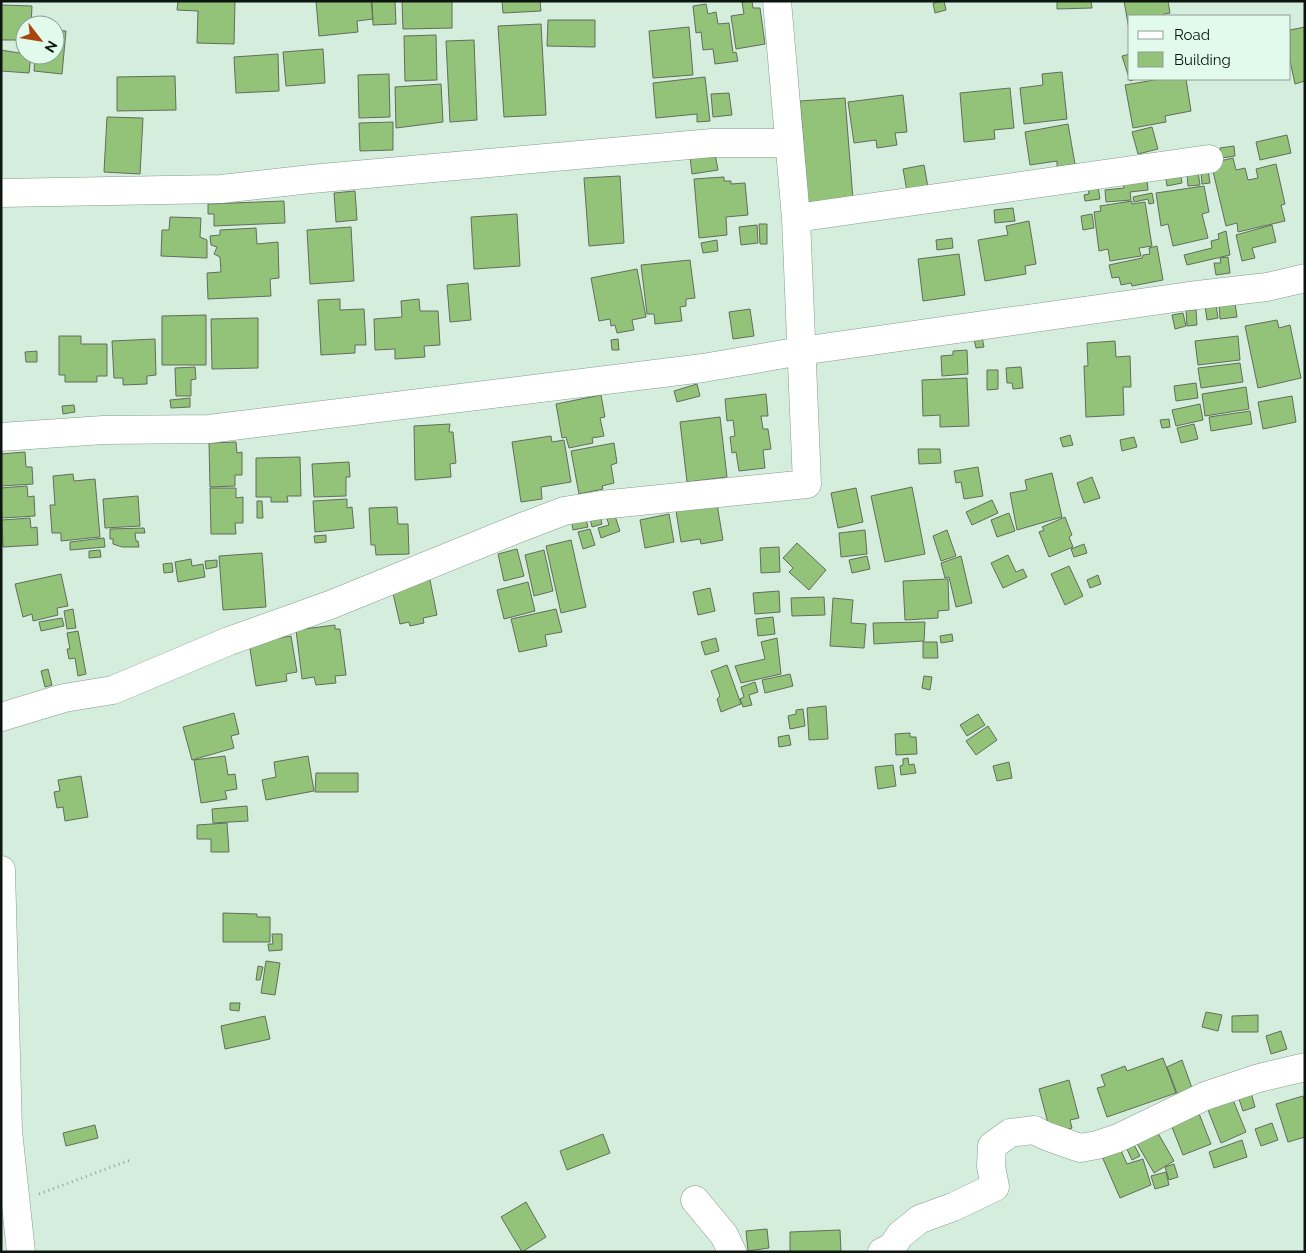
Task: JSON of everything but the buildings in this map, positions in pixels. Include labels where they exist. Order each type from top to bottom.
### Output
[{"type":"street","points":[[1,717],[64,698],[114,690],[229,642],[330,605],[564,511],[601,505],[807,484],[796,218],[777,1]]},
{"type":"street","points":[[1,193],[221,189],[712,143],[788,143]]},
{"type":"street","points":[[796,218],[1209,159]]},
{"type":"street","points":[[1,437],[103,430],[210,429],[703,368],[801,351],[1267,286],[1305,278]]},
{"type":"street","points":[[1,870],[8,1131],[21,1252]]},
{"type":"street","points":[[882,1252],[892,1247],[900,1235],[920,1219],[953,1207],[995,1187],[991,1166],[992,1146],[1010,1133],[1034,1130],[1080,1148],[1096,1145],[1118,1138],[1205,1096],[1259,1078],[1305,1067]]},
{"type":"street","points":[[694,1200],[724,1235],[732,1252]]},
{"type":"path","points":[[16,1203],[130,1160]]}]
